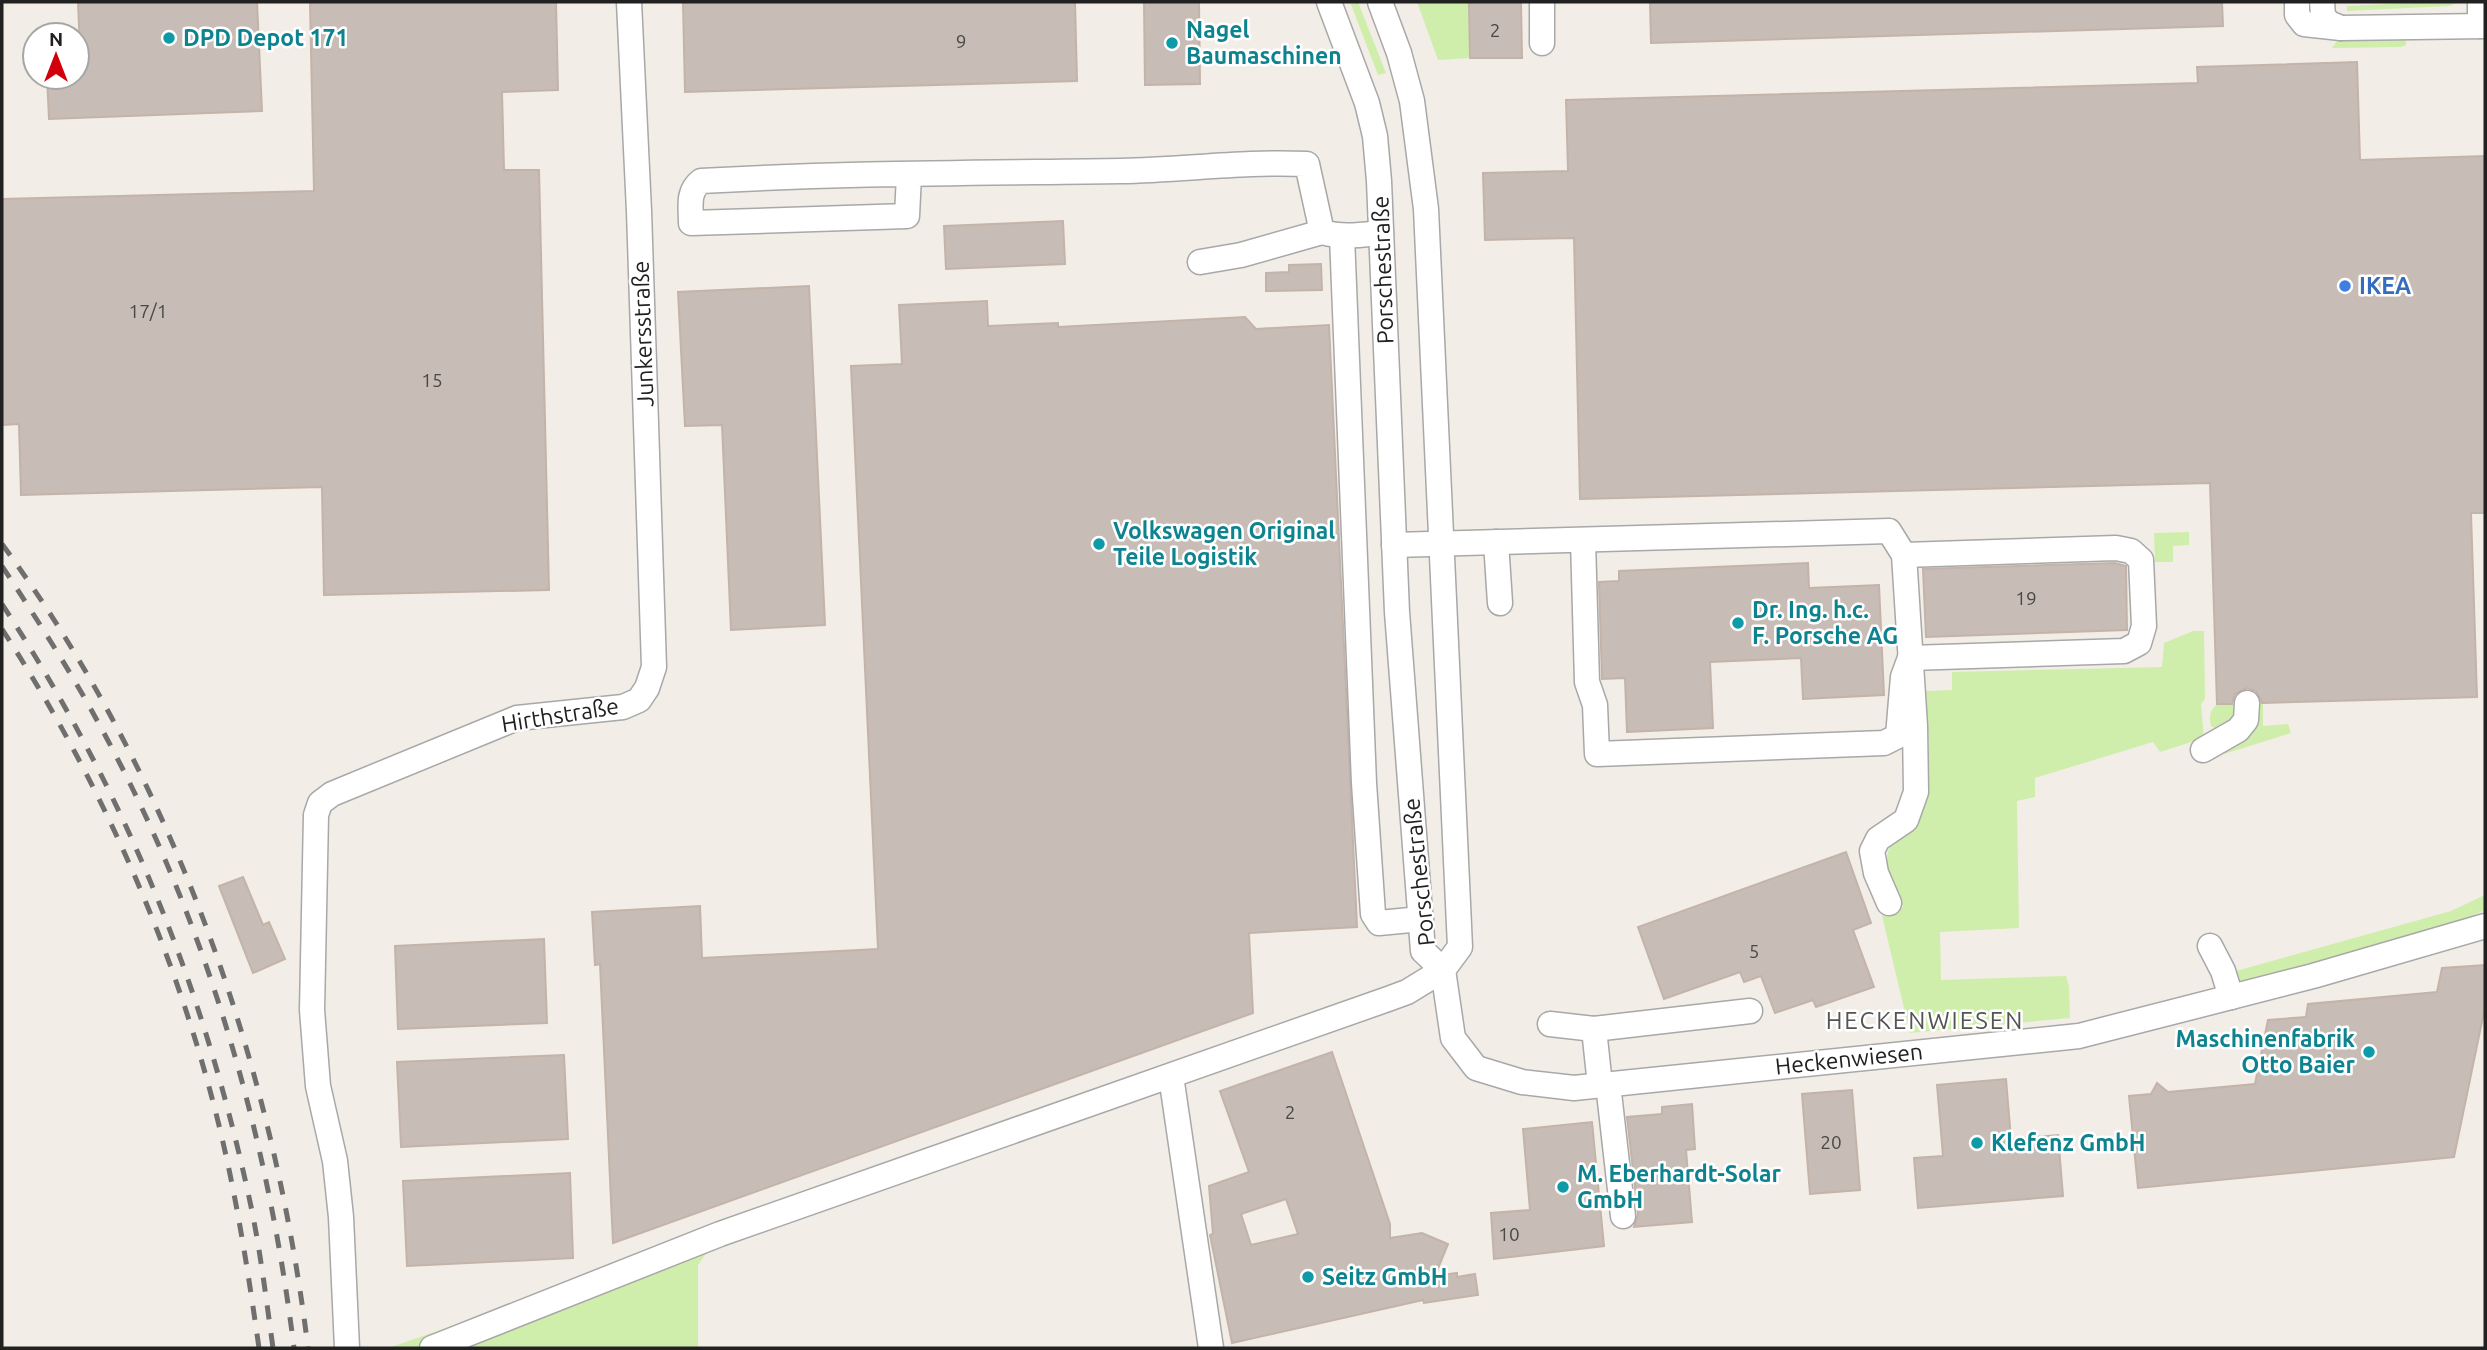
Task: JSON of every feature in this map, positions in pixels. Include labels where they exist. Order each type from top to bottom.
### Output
[{"type":"street","name":"Junkersstraße","points":[[629,2],[639,211],[654,667]]},
{"type":"street","name":"Porschestraße","points":[[1329,2],[1367,103],[1375,136],[1397,612],[1420,919],[1423,951],[1443,970],[1460,947],[1426,209],[1420,153],[1405,73],[1380,2]]},
{"type":"street","points":[[1542,2],[1542,43]]},
{"type":"street","points":[[2297,2],[2297,15],[2304,24],[2341,28],[2482,18]]},
{"type":"street","points":[[2322,2],[2323,16],[2329,23],[2341,28]]},
{"type":"street","points":[[909,175],[906,216],[691,223],[690,194],[694,186],[701,181],[909,175],[1124,171],[1307,164],[1332,234],[1373,914],[1379,923],[1420,919]]},
{"type":"street","points":[[1200,261],[1241,255],[1332,234],[1381,233]]},
{"type":"street","points":[[1394,545],[1889,531],[1905,555],[1916,792],[1906,820],[1878,839],[1872,851],[1876,873],[1889,903]]},
{"type":"street","points":[[1583,540],[1587,682],[1595,705],[1597,754],[1884,743],[1898,736],[1903,677],[1910,658]]},
{"type":"street","points":[[1496,542],[1500,603]]},
{"type":"street","points":[[1905,555],[2116,548],[2132,551],[2141,560],[2142,573],[2144,625],[2139,643],[2124,651],[1910,658]]},
{"type":"street","name":"Hirthstraße","points":[[347,1348],[341,1217],[335,1161],[317,1086],[312,1010],[316,815],[320,803],[332,794],[517,718],[623,707],[639,699],[648,688],[654,667]]},
{"type":"street","points":[[2203,750],[2238,730],[2245,720],[2247,703]]},
{"type":"street","name":"Heckenwiesen","points":[[1443,970],[1453,1038],[1476,1068],[1522,1082],[1574,1088],[2079,1035],[2313,976],[2485,926]]},
{"type":"street","points":[[2210,946],[2223,971],[2231,997]]},
{"type":"street","points":[[432,1348],[720,1234],[1407,992],[1443,970]]},
{"type":"street","points":[[1550,1024],[1594,1029],[1750,1010]]},
{"type":"street","points":[[1594,1029],[1623,1216]]},
{"type":"street","points":[[1171,1076],[1211,1348]]},
{"type":"green space","points":[[1350,2],[1358,2],[1386,73],[1378,75]]},
{"type":"green space","points":[[1417,2],[1469,2],[1470,58],[1438,60]]},
{"type":"green space","points":[[2458,2],[2450,6],[2347,11],[2347,6]]},
{"type":"green space","points":[[2339,38],[2401,38],[2406,41],[2406,45],[2332,48]]},
{"type":"green space","points":[[2189,532],[2189,545],[2173,546],[2173,562],[2155,562],[2154,533]]},
{"type":"green space","points":[[2193,631],[2204,631],[2205,699],[2201,704],[2204,738],[2160,752],[2153,742],[2035,778],[2035,797],[2017,801],[2019,928],[1940,932],[1941,980],[2066,976],[2070,1018],[1910,1033],[1882,916],[1903,907],[1890,876],[1887,857],[1890,848],[1896,839],[1916,823],[1924,808],[1926,691],[1952,690],[1952,672],[2162,667],[2164,643]]},
{"type":"green space","points":[[2257,703],[2263,703],[2263,726],[2288,724],[2291,733],[2224,754],[2223,750],[2252,735],[2256,724]]},
{"type":"green space","points":[[2217,704],[2240,704],[2239,716],[2217,730],[2211,726],[2210,717]]},
{"type":"green space","points":[[2485,895],[2485,910],[2468,918],[2239,984],[2236,971],[2451,911]]},
{"type":"green space","points":[[720,1234],[698,1265],[698,1348],[388,1348]]},
{"type":"building","name":"DPD Depot 171","points":[[78,2],[257,2],[262,111],[49,119],[48,91],[91,91],[91,21],[79,21]]},
{"type":"building","points":[[310,2],[556,2],[558,90],[502,92],[504,170],[539,170],[549,590],[324,595],[322,487],[21,495],[19,424],[2,425],[2,199],[314,191]]},
{"type":"building","points":[[683,2],[1075,2],[1077,81],[685,92]]},
{"type":"building","name":"Nagel Baumaschinen","points":[[1144,2],[1199,2],[1200,84],[1145,85]]},
{"type":"building","points":[[1469,2],[1521,2],[1522,58],[1470,58]]},
{"type":"building","points":[[1650,2],[2222,2],[2223,26],[1651,43]]},
{"type":"building","points":[[2357,62],[2360,160],[2485,156],[2485,513],[2471,513],[2477,697],[2262,703],[2256,691],[2247,688],[2235,694],[2232,704],[2217,704],[2210,483],[1580,499],[1574,238],[1485,240],[1483,173],[1568,171],[1566,100],[2198,83],[2197,67]]},
{"type":"building","points":[[1063,221],[1065,264],[946,269],[944,226]]},
{"type":"building","points":[[1321,264],[1322,290],[1266,291],[1266,273],[1289,272],[1289,265]]},
{"type":"building","points":[[809,286],[825,625],[731,630],[722,425],[685,426],[678,292]]},
{"type":"building","name":"Volkswagen Original Teile Logistik","points":[[987,301],[988,326],[1058,323],[1058,327],[1245,317],[1256,329],[1329,325],[1357,927],[1249,933],[1253,1013],[613,1243],[600,964],[595,965],[592,912],[700,906],[702,958],[878,949],[851,366],[902,364],[899,305]]},
{"type":"building","name":"Dr. Ing. h.c. F. Porsche AG","points":[[1808,563],[1809,588],[1879,585],[1884,695],[1803,699],[1801,658],[1710,662],[1713,728],[1627,732],[1625,678],[1602,679],[1599,582],[1619,581],[1619,571]]},
{"type":"building","points":[[2115,563],[2126,566],[2127,630],[1926,637],[1923,569]]},
{"type":"building","points":[[1846,852],[1871,923],[1853,930],[1874,987],[1816,1007],[1813,1000],[1775,1013],[1761,976],[1744,982],[1740,972],[1664,999],[1638,927]]},
{"type":"building","points":[[243,877],[263,925],[269,922],[285,959],[253,973],[219,886]]},
{"type":"building","points":[[544,939],[547,1023],[398,1029],[395,946]]},
{"type":"building","name":"Maschinenfabrik Otto Baier","points":[[2485,965],[2485,1007],[2454,1157],[2138,1188],[2129,1096],[2151,1094],[2157,1083],[2168,1092],[2255,1084],[2268,1020],[2306,1017],[2308,1004],[2437,992],[2442,968]]},
{"type":"building","points":[[1332,1052],[1390,1224],[1390,1238],[1422,1233],[1448,1244],[1435,1276],[1475,1274],[1478,1295],[1424,1303],[1423,1300],[1232,1343],[1210,1235],[1213,1234],[1209,1186],[1249,1172],[1220,1091]],"holes":[[[1286,1199],[1298,1234],[1251,1245],[1241,1214]]]},
{"type":"building","points":[[564,1055],[568,1139],[401,1147],[397,1062]]},
{"type":"building","name":"Klefenz GmbH","points":[[2006,1079],[2011,1139],[2058,1135],[2063,1196],[1918,1208],[1914,1158],[1943,1156],[1937,1085]]},
{"type":"building","points":[[1852,1090],[1860,1190],[1810,1194],[1802,1094]]},
{"type":"building","points":[[1692,1104],[1695,1149],[1686,1150],[1692,1222],[1634,1227],[1638,1214],[1627,1117],[1662,1114],[1662,1107]]},
{"type":"building","name":"M. Eberhardt-Solar GmbH","points":[[1592,1122],[1604,1246],[1494,1259],[1491,1213],[1530,1210],[1523,1129]]},
{"type":"building","points":[[570,1173],[573,1258],[407,1266],[403,1181]]},
{"type":"railway","points":[[2,544],[63,634],[117,728],[165,826],[206,926],[241,1030],[269,1135],[292,1241],[308,1348]]},
{"type":"railway","points":[[2,566],[65,664],[137,797],[200,949],[226,1027],[267,1186],[294,1348]]},
{"type":"railway","points":[[2,604],[85,744],[153,888],[182,963],[208,1039],[249,1197],[273,1348]]},
{"type":"railway","points":[[2,629],[36,683],[98,796],[151,914],[174,975],[212,1098],[227,1160],[259,1348]]},
{"type":"place","name":"DPD Depot 171","points":[[169,38]]},
{"type":"place","name":"Nagel Baumaschinen","points":[[1172,43]]},
{"type":"place","name":"IKEA","points":[[2345,286]]},
{"type":"place","name":"Volkswagen Original Teile Logistik","points":[[1099,544]]},
{"type":"place","name":"Dr. Ing. h.c. F. Porsche AG","points":[[1738,623]]},
{"type":"place","name":"Maschinenfabrik Otto Baier","points":[[2369,1052]]},
{"type":"place","name":"Klefenz GmbH","points":[[1977,1143]]},
{"type":"place","name":"M. Eberhardt-Solar GmbH","points":[[1563,1187]]},
{"type":"place","name":"Seitz GmbH","points":[[1308,1277]]},
{"type":"district","name":"HECKENWIESEN","points":[[1925,1021]]}]
